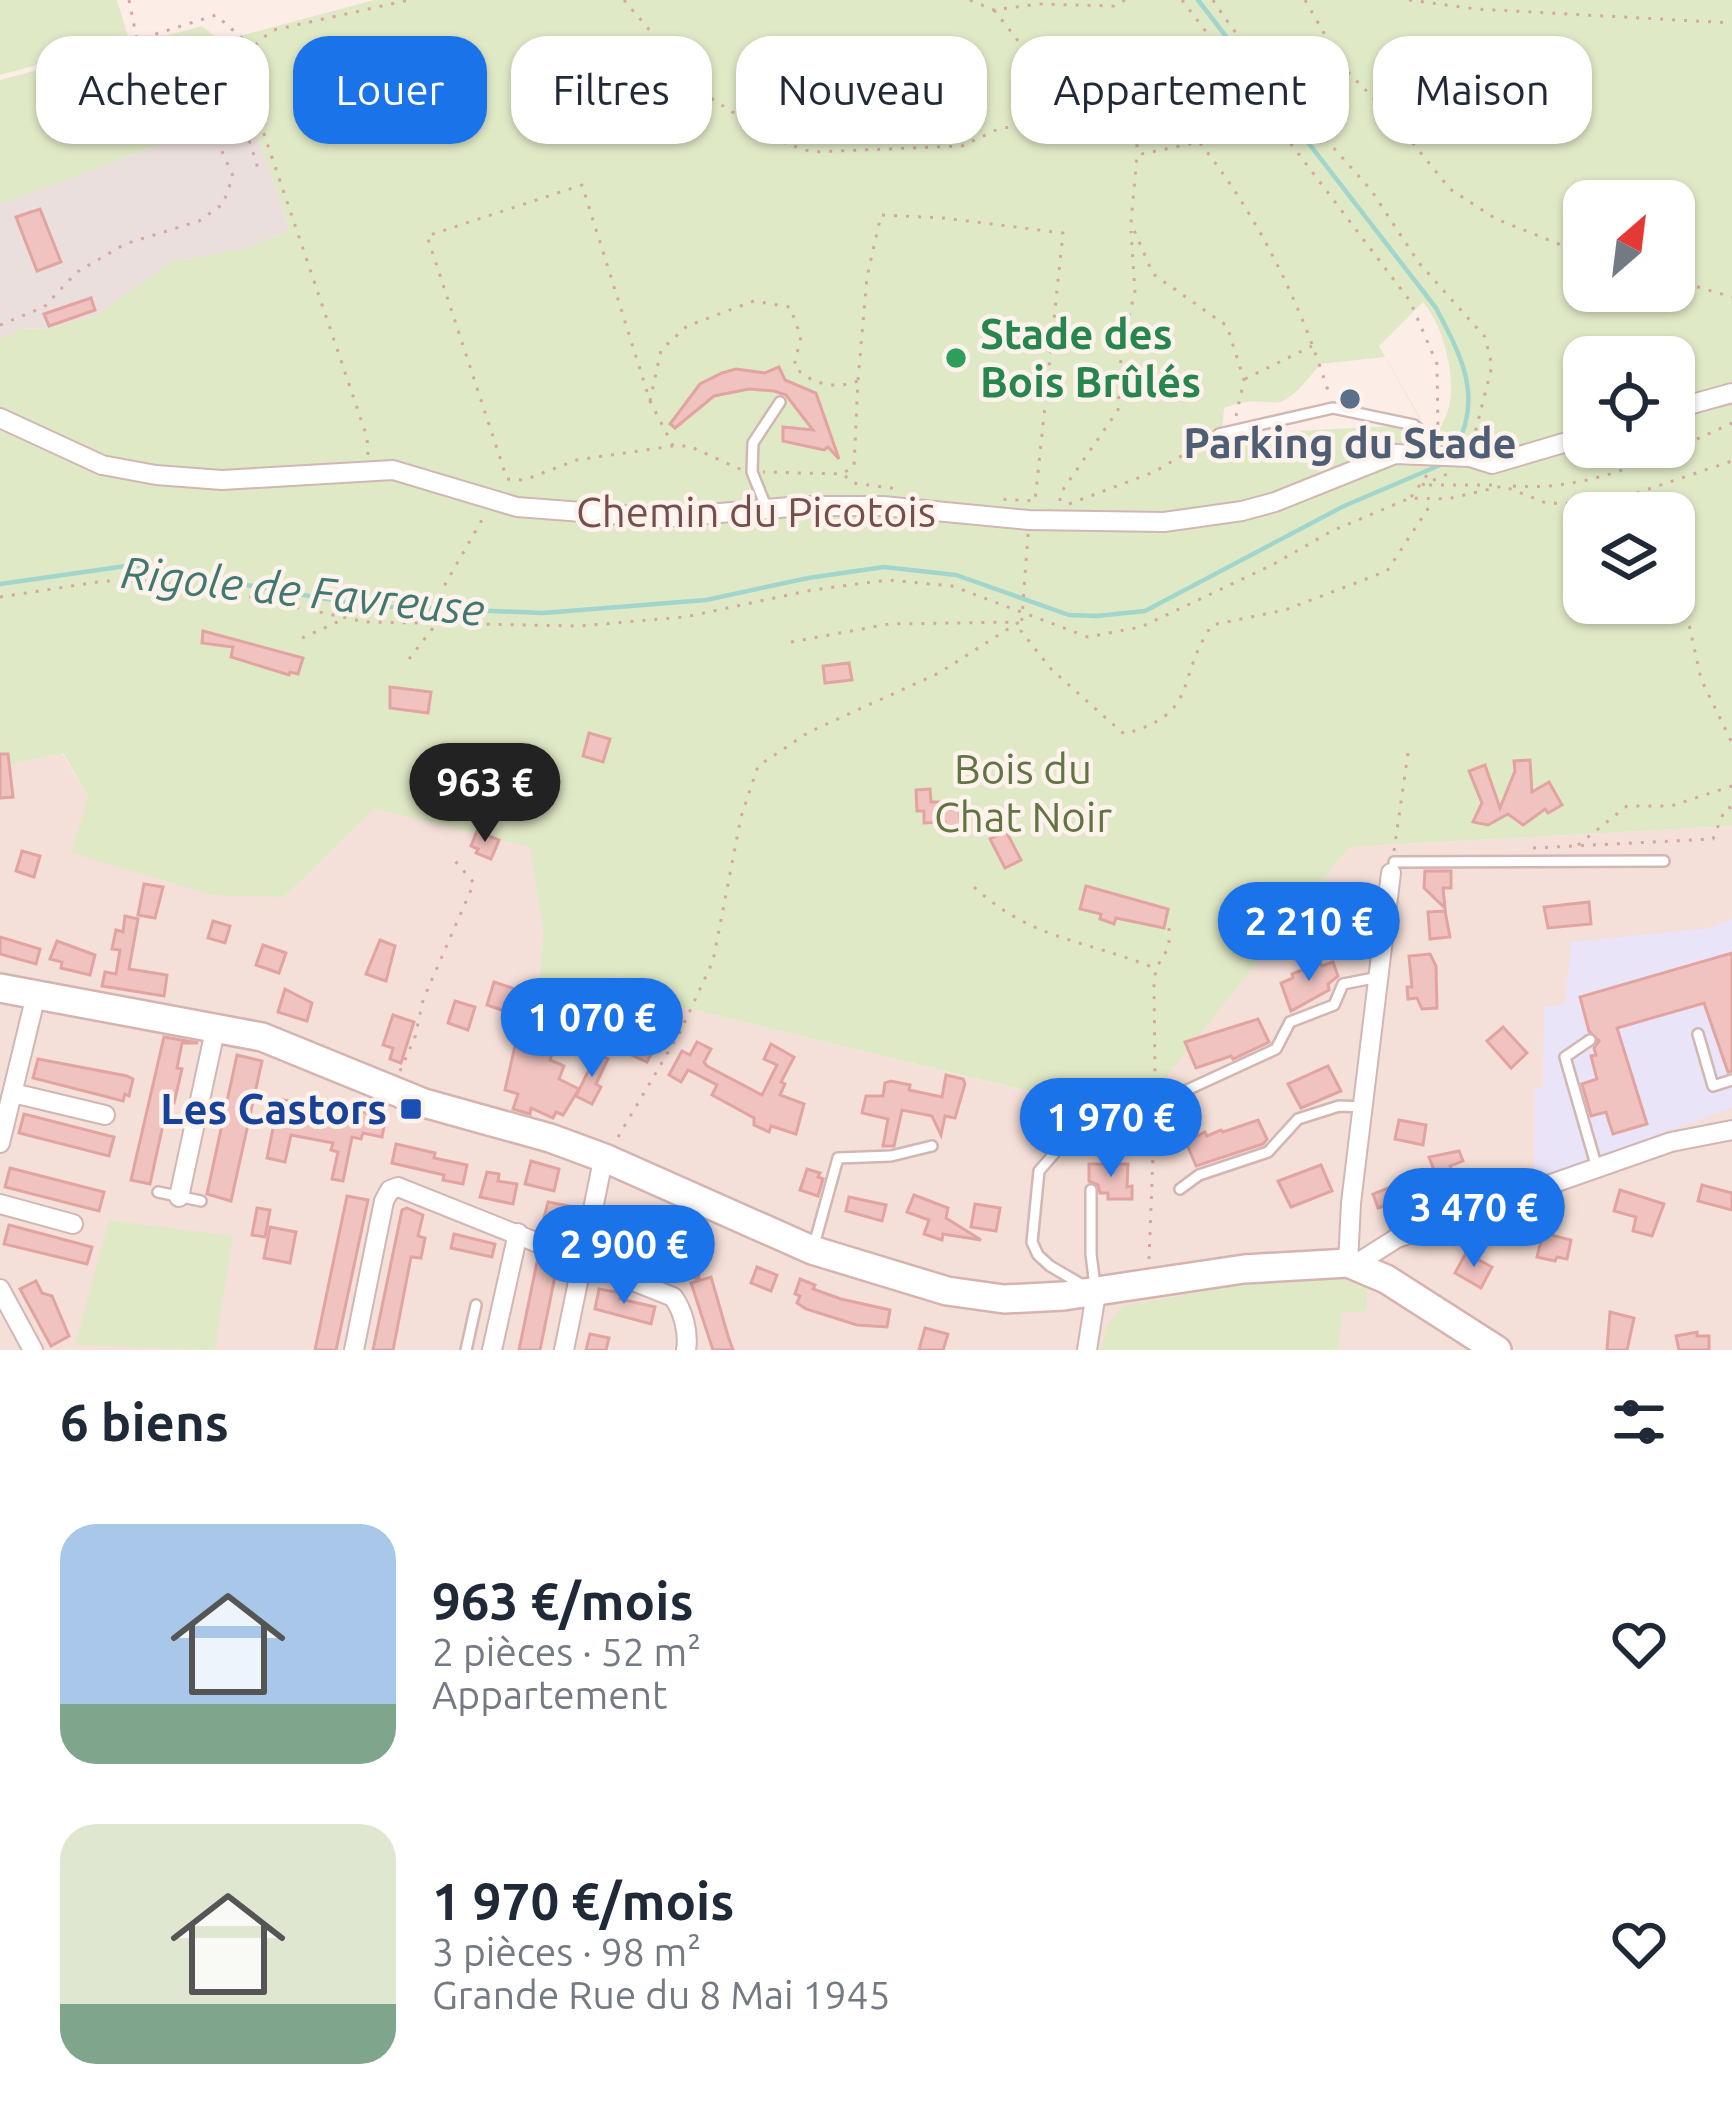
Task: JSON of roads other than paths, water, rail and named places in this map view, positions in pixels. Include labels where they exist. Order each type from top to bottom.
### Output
[{"type":"main road","points":[[0,988],[216,1026],[290,1046],[392,1091],[607,1159],[812,1250],[947,1291],[1004,1299],[1096,1293],[1244,1269],[1352,1263],[1386,1279],[1497,1350]]},
{"type":"street","points":[[1695,403],[1732,393]]},
{"type":"street","name":"Chemin du Picotois","points":[[0,418],[102,465],[156,475],[222,480],[393,470],[493,500],[585,514],[661,518],[883,506],[1029,520],[1164,522],[1242,511],[1395,454],[1452,456],[1492,464],[1563,444]]},
{"type":"street","points":[[1352,1263],[1364,1107],[1393,868]]},
{"type":"street","points":[[0,1143],[36,994]]},
{"type":"street","points":[[179,1197],[216,1026]]},
{"type":"street","points":[[13,1093],[105,1115]]},
{"type":"street","points":[[1352,1263],[1397,1238],[1671,1142],[1732,1130]]},
{"type":"street","points":[[564,1350],[607,1159]]},
{"type":"street","points":[[354,1350],[384,1201],[398,1187],[673,1297],[680,1306],[688,1347]]},
{"type":"street","points":[[0,1204],[73,1224]]},
{"type":"street","points":[[492,1350],[518,1233]]},
{"type":"street","points":[[0,1289],[34,1350]]},
{"type":"street","points":[[1087,1350],[1096,1293]]},
{"type":"lane","points":[[766,509],[752,472],[753,443],[780,402]]},
{"type":"lane","points":[[1219,434],[1333,408],[1414,425],[1452,456]]},
{"type":"lane","points":[[1393,868],[1664,861]]},
{"type":"lane","points":[[1187,1090],[1276,1048],[1290,1022],[1334,1005],[1343,984],[1382,976]]},
{"type":"lane","points":[[1698,1034],[1712,1087],[1732,1080]]},
{"type":"lane","points":[[1589,1040],[1565,1057],[1597,1168]]},
{"type":"lane","points":[[1180,1189],[1199,1175],[1268,1152],[1298,1119],[1339,1106],[1364,1107]]},
{"type":"lane","points":[[1072,1132],[1040,1172],[1032,1242],[1050,1266],[1096,1293]]},
{"type":"lane","points":[[812,1250],[838,1158],[891,1156],[932,1146]]},
{"type":"lane","points":[[1091,1190],[1090,1254],[1096,1293]]},
{"type":"lane","points":[[158,1192],[201,1202]]},
{"type":"lane","points":[[466,1350],[476,1305]]},
{"type":"waterway","name":"Rigole de Favreuse","points":[[1198,0],[1436,308],[1466,377],[1468,412],[1455,450]]},
{"type":"waterway","name":"Rigole de Favreuse","points":[[0,584],[133,565],[366,606],[543,613],[706,600],[884,567],[956,575],[1069,615],[1097,616],[1145,611],[1344,506],[1445,463]]},
{"type":"place","name":"Stade des Bois Brûlés","points":[[956,358]]},
{"type":"place","name":"Parking du Stade","points":[[1350,399]]},
{"type":"place","name":"Les Castors","points":[[411,1109]]},
{"type":"park label","name":"Bois du Chat Noir","points":[[1023,793]]}]
